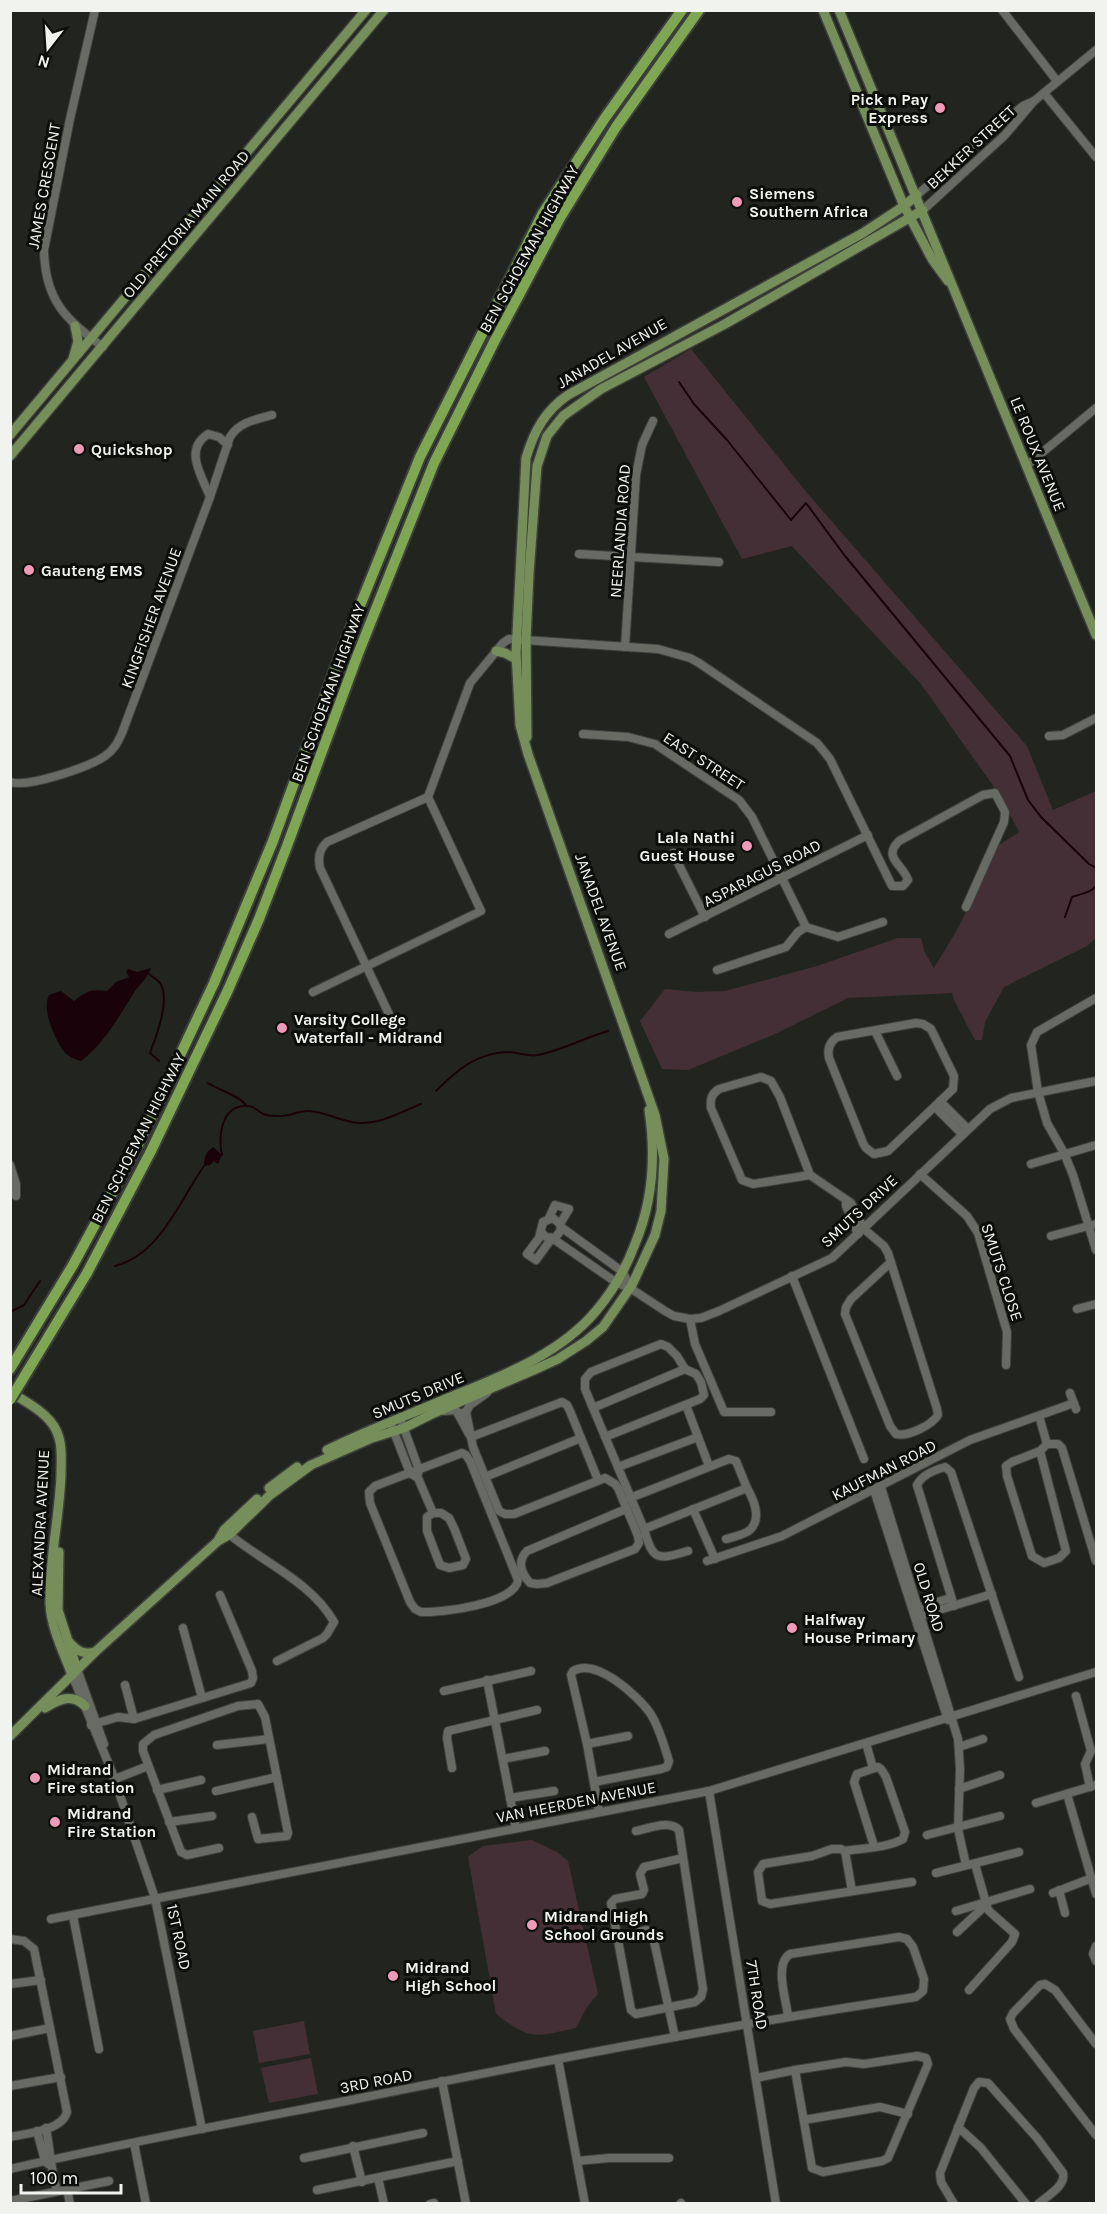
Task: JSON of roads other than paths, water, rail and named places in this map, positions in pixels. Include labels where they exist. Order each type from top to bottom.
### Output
[{"type":"highway","name":"BEN SCHOEMAN HIGHWAY","points":[[13,1366],[73,1265],[138,1145],[214,983],[268,851],[343,648],[420,457],[543,213],[605,118],[682,10]]},
{"type":"highway","name":"BEN SCHOEMAN HIGHWAY","points":[[10,1400],[92,1263],[151,1151],[228,990],[287,846],[395,557],[449,432],[560,218],[616,127],[699,10]]},
{"type":"main road","name":"OLD PRETORIA MAIN ROAD","points":[[10,435],[68,369],[366,10]]},
{"type":"main road","name":"OLD PRETORIA MAIN ROAD","points":[[10,456],[384,10]]},
{"type":"main road","name":"LE ROUX AVENUE","points":[[823,10],[910,219],[932,259],[952,285]]},
{"type":"main road","name":"LE ROUX AVENUE","points":[[840,10],[1096,635]]},
{"type":"main road","name":"JANADEL AVENUE","points":[[528,754],[521,640],[526,458],[532,438],[548,412],[556,403],[581,386],[863,233],[917,195]]},
{"type":"main road","name":"JANADEL AVENUE","points":[[632,1284],[655,1235],[663,1193],[664,1159],[661,1135],[644,1080],[528,754],[520,725],[516,659],[521,640],[537,466],[547,436],[563,416],[601,389],[725,324],[923,210]]},
{"type":"main road","points":[[68,369],[78,344],[75,326]]},
{"type":"main road","points":[[496,651],[516,659]]},
{"type":"main road","name":"JANADEL AVENUE","points":[[623,1272],[642,1227],[650,1199],[653,1175],[651,1122],[644,1080]]},
{"type":"main road","name":"SMUTS DRIVE","points":[[392,1427],[400,1418],[504,1376],[555,1347],[578,1330],[596,1311],[623,1272]]},
{"type":"main road","name":"SMUTS DRIVE","points":[[10,1736],[95,1652],[218,1541],[285,1474],[332,1448],[392,1427],[404,1428],[558,1359],[603,1327],[632,1284]]},
{"type":"main road","name":"ALEXANDRA AVENUE","points":[[10,1392],[32,1405],[56,1429],[61,1456],[50,1608],[54,1624],[74,1672]]},
{"type":"main road","name":"ALEXANDRA AVENUE","points":[[58,1520],[60,1533],[58,1602],[74,1672]]},
{"type":"main road","points":[[66,1638],[75,1649],[83,1653],[95,1652]]},
{"type":"main road","points":[[33,1715],[63,1698],[79,1700],[85,1706]]},
{"type":"street","name":"JAMES CRESCENT","points":[[95,10],[44,243],[50,288],[64,314],[75,326],[103,347]]},
{"type":"street","points":[[1002,10],[1057,81]]},
{"type":"street","name":"BEKKER STREET","points":[[923,210],[1005,135],[1034,101],[1096,50]]},
{"type":"street","points":[[1044,93],[1096,158]]},
{"type":"street","name":"BEKKER STREET","points":[[917,195],[1023,106],[1034,101]]},
{"type":"street","points":[[1026,466],[1096,408]]},
{"type":"street","name":"KINGFISHER AVENUE","points":[[10,782],[25,784],[37,782],[97,760],[113,749],[122,733],[235,429],[272,415]]},
{"type":"street","name":"NEERLANDIA ROAD","points":[[625,647],[638,459],[653,421]]},
{"type":"street","points":[[210,497],[197,463],[195,448],[199,440],[208,434],[219,437],[228,445]]},
{"type":"street","points":[[579,554],[719,562]]},
{"type":"street","points":[[313,992],[481,911],[428,797],[470,683],[506,640],[671,651],[690,657],[817,743],[830,759],[892,886],[903,886],[908,880],[893,858],[892,849],[898,841],[983,795],[994,792],[1003,807],[1004,822],[966,907]]},
{"type":"street","points":[[1049,736],[1064,735],[1096,718]]},
{"type":"street","name":"EAST STREET","points":[[583,734],[628,737],[655,744],[728,791],[749,810],[806,927]]},
{"type":"street","points":[[396,1029],[320,868],[320,851],[327,842],[428,797]]},
{"type":"street","name":"ASPARAGUS ROAD","points":[[669,934],[868,835]]},
{"type":"street","points":[[673,853],[705,916]]},
{"type":"street","points":[[717,970],[786,947],[796,933],[806,927],[838,937],[883,922]]},
{"type":"street","points":[[1096,998],[1035,1035],[1031,1045],[1038,1092],[1047,1123],[1064,1154],[1093,1225],[1096,1250]]},
{"type":"street","points":[[916,1023],[923,1024],[932,1029],[955,1080],[951,1092],[938,1104],[888,1152],[874,1154],[866,1148],[829,1058],[828,1050],[837,1037],[916,1023]]},
{"type":"street","points":[[875,1031],[897,1076]]},
{"type":"street","points":[[810,1175],[753,1184],[742,1180],[711,1108],[713,1093],[718,1089],[760,1077],[771,1081],[780,1097],[810,1175],[839,1193],[846,1200],[846,1206],[861,1232],[884,1246],[891,1262],[938,1415],[933,1421],[906,1435],[896,1434],[890,1426],[845,1314],[851,1299],[891,1262]]},
{"type":"street","name":"SMUTS DRIVE","points":[[690,1319],[701,1318],[719,1311],[832,1258],[965,1132],[1000,1102],[1096,1081]]},
{"type":"street","points":[[938,1104],[965,1132]]},
{"type":"street","points":[[1031,1164],[1096,1145]]},
{"type":"street","points":[[10,1165],[16,1184],[16,1196]]},
{"type":"street","name":"SMUTS CLOSE","points":[[920,1174],[971,1220],[978,1233],[1007,1332],[1006,1365]]},
{"type":"street","points":[[555,1205],[569,1209],[558,1236],[552,1238],[536,1260],[527,1254],[534,1247],[542,1232],[543,1222],[549,1218],[555,1205]]},
{"type":"street","points":[[549,1218],[556,1219],[623,1272],[632,1284],[674,1316],[690,1319],[695,1344],[724,1412],[771,1412]]},
{"type":"street","points":[[1051,1236],[1093,1225]]},
{"type":"street","points":[[542,1232],[546,1237],[552,1238],[617,1282],[632,1284]]},
{"type":"street","points":[[792,1276],[864,1459]]},
{"type":"street","points":[[1077,1310],[1096,1304]]},
{"type":"street","points":[[605,1437],[700,1399],[704,1392],[696,1374],[685,1369],[673,1350],[661,1344],[588,1374],[584,1383],[593,1408],[630,1498],[644,1529],[649,1548],[656,1556],[665,1558],[688,1551]]},
{"type":"street","points":[[593,1408],[685,1369]]},
{"type":"street","points":[[462,1413],[501,1384]]},
{"type":"street","name":"KAUFMAN ROAD","points":[[693,1509],[711,1560],[782,1536],[970,1440],[1075,1406],[1070,1393]]},
{"type":"street","points":[[470,1436],[562,1402],[567,1405],[598,1480]]},
{"type":"street","points":[[686,1405],[709,1466]]},
{"type":"street","points":[[434,1413],[451,1409],[462,1413],[471,1430],[473,1446],[498,1509],[503,1513],[510,1515],[605,1478],[615,1484],[626,1509],[639,1539],[638,1546],[547,1583],[537,1584],[528,1581],[521,1564],[523,1555],[527,1551],[626,1509]]},
{"type":"street","points":[[1039,1416],[1047,1444]]},
{"type":"street","points":[[400,1418],[416,1474]]},
{"type":"street","points":[[392,1427],[433,1513]]},
{"type":"street","points":[[618,1467],[698,1437]]},
{"type":"street","points":[[485,1477],[581,1438]]},
{"type":"street","points":[[1040,1451],[1066,1551],[1062,1557],[1044,1563],[1032,1556],[1006,1470],[1009,1463],[1040,1451],[1047,1444],[1058,1444],[1062,1449],[1096,1562]]},
{"type":"street","points":[[462,1453],[468,1456],[518,1580],[516,1588],[490,1602],[469,1607],[426,1612],[415,1609],[410,1602],[368,1496],[375,1485],[416,1474],[456,1455],[462,1453]]},
{"type":"street","points":[[630,1498],[709,1466],[729,1459],[735,1461],[756,1508],[755,1521],[747,1532],[726,1539]]},
{"type":"street","points":[[952,1602],[917,1485],[927,1474],[945,1467],[951,1472],[1019,1677]]},
{"type":"street","points":[[644,1529],[747,1488]]},
{"type":"street","name":"OLD ROAD","points":[[877,1489],[959,1747],[958,1826],[966,1865]]},
{"type":"street","points":[[433,1513],[441,1513],[449,1518],[466,1559],[463,1565],[449,1568],[440,1565],[426,1526],[427,1517],[433,1513]]},
{"type":"street","points":[[227,1532],[310,1593],[323,1605],[334,1622],[323,1638],[278,1661]]},
{"type":"street","points":[[916,1612],[992,1594]]},
{"type":"street","points":[[94,1724],[118,1716],[134,1719],[249,1684],[253,1678],[220,1595]]},
{"type":"street","points":[[183,1628],[202,1698]]},
{"type":"street","points":[[594,1782],[661,1769],[667,1767],[669,1761],[648,1710],[615,1679],[580,1668],[571,1675],[599,1811]]},
{"type":"street","points":[[444,1691],[531,1671]]},
{"type":"street","name":"1ST ROAD","points":[[74,1672],[85,1706],[94,1724]]},
{"type":"street","name":"1ST ROAD","points":[[74,1672],[115,1779],[155,1898],[202,2129]]},
{"type":"street","name":"VAN HEERDEN AVENUE","points":[[51,1919],[709,1791],[1096,1674]]},
{"type":"street","points":[[487,1680],[516,1828]]},
{"type":"street","points":[[124,1685],[134,1719]]},
{"type":"street","points":[[1036,1803],[1093,1786],[1085,1764],[1091,1750],[1076,1696]]},
{"type":"street","points":[[219,1848],[189,1855],[183,1854],[148,1766],[143,1744],[150,1737],[249,1704],[258,1704],[262,1709],[288,1834],[258,1839],[252,1816]]},
{"type":"street","points":[[452,1768],[448,1731],[537,1710]]},
{"type":"street","points":[[587,1744],[628,1736]]},
{"type":"street","points":[[959,1747],[983,1739]]},
{"type":"street","points":[[216,1745],[269,1740]]},
{"type":"street","points":[[866,1743],[873,1768]]},
{"type":"street","points":[[503,1760],[545,1751]]},
{"type":"street","points":[[115,1779],[148,1766]]},
{"type":"street","points":[[874,1846],[854,1782],[857,1774],[880,1768],[884,1772],[905,1833],[903,1839],[897,1842],[874,1846],[845,1851],[841,1848],[832,1849],[812,1856],[764,1864],[758,1872],[761,1898],[764,1903],[770,1904],[912,1882]]},
{"type":"street","points":[[959,1790],[1000,1775]]},
{"type":"street","points":[[216,1791],[277,1777]]},
{"type":"street","points":[[157,1790],[201,1780]]},
{"type":"street","points":[[510,1798],[554,1791]]},
{"type":"street","name":"7TH ROAD","points":[[709,1791],[776,2204]]},
{"type":"street","points":[[1067,1794],[1096,1894]]},
{"type":"street","points":[[169,1822],[212,1816]]},
{"type":"street","points":[[927,1835],[1000,1816]]},
{"type":"street","points":[[636,1831],[669,1824],[676,1826],[679,1830],[703,1989],[701,1997],[695,2002],[639,2015],[633,2012],[612,1910],[613,1900],[643,1894],[644,1887],[640,1872],[644,1867],[683,1858]]},
{"type":"street","points":[[845,1851],[852,1891]]},
{"type":"street","points":[[936,1873],[1019,1852]]},
{"type":"street","points":[[969,1990],[1014,1937],[1014,1933],[989,1911],[975,1864]]},
{"type":"street","points":[[1065,1912],[1056,1892],[1092,1878]]},
{"type":"street","points":[[956,1911],[1030,1889]]},
{"type":"street","points":[[957,1932],[987,1903]]},
{"type":"street","points":[[72,1916],[99,2049]]},
{"type":"street","points":[[617,1938],[651,1930],[675,2037]]},
{"type":"street","name":"3RD ROAD","points":[[10,2169],[49,2163],[134,2143],[442,2081],[748,2023],[920,1995],[925,1983],[913,1947],[907,1939],[899,1937],[790,1954],[783,1960],[781,1970],[788,2016]]},
{"type":"street","points":[[10,1940],[24,1941],[32,1946],[61,2077],[66,2115],[61,2122],[42,2130],[10,2137]]},
{"type":"street","points":[[1096,1946],[1093,1954],[1096,1961]]},
{"type":"street","points":[[10,1984],[41,1980]]},
{"type":"street","points":[[1096,2044],[1055,1990],[1045,1984],[1040,1985],[1010,2019],[1014,2029],[1096,2135]]},
{"type":"street","points":[[10,2036],[50,2028]]},
{"type":"street","points":[[756,2078],[795,2070],[846,2062],[864,2064],[917,2056],[928,2060],[892,2152],[885,2160],[823,2172],[816,2171],[811,2164],[795,2070]]},
{"type":"street","points":[[558,2059],[585,2204]]},
{"type":"street","points":[[10,2086],[61,2077]]},
{"type":"street","points":[[442,2081],[466,2204]]},
{"type":"street","points":[[954,2204],[940,2182],[940,2176],[976,2084],[982,2081],[988,2084],[1037,2138],[1063,2173],[1062,2184],[1038,2204]]},
{"type":"street","points":[[804,2120],[880,2107],[908,2114]]},
{"type":"street","points":[[958,2127],[977,2143],[1026,2204]]},
{"type":"street","points":[[42,2130],[57,2191]]},
{"type":"street","points":[[304,2158],[423,2133]]},
{"type":"street","points":[[134,2143],[146,2204]]},
{"type":"street","points":[[353,2146],[362,2182]]},
{"type":"street","points":[[577,2162],[609,2158],[669,2158]]},
{"type":"street","points":[[317,2190],[458,2161]]},
{"type":"street","points":[[378,2178],[384,2204]]},
{"type":"street","points":[[10,2200],[109,2181]]},
{"type":"street","points":[[67,2189],[70,2204]]},
{"type":"waterway","points":[[679,382],[694,404],[727,440],[791,520],[806,503],[845,556],[1010,756],[1028,800],[1041,817],[1089,864],[1096,868]]},
{"type":"waterway","points":[[1065,917],[1072,897],[1088,892],[1096,886]]},
{"type":"waterway","points":[[149,974],[159,982],[164,998],[156,1038],[150,1053],[159,1061]]},
{"type":"waterway","points":[[436,1091],[467,1064],[486,1056],[507,1052],[538,1055],[608,1031]]},
{"type":"waterway","points":[[208,1083],[238,1098],[246,1105]]},
{"type":"waterway","points":[[222,1155],[223,1123],[232,1110],[239,1107],[250,1106],[273,1116],[286,1116],[305,1111],[346,1121],[367,1123],[383,1120],[421,1104]]},
{"type":"waterway","points":[[115,1266],[131,1260],[157,1238],[204,1166]]},
{"type":"waterway","points":[[10,1312],[24,1305],[40,1281]]},
{"type":"place","name":"Pick n Pay Express","points":[[940,108]]},
{"type":"place","name":"Siemens Southern Africa","points":[[737,202]]},
{"type":"place","name":"Quickshop","points":[[79,449]]},
{"type":"place","name":"Gauteng EMS","points":[[29,570]]},
{"type":"place","name":"Lala Nathi Guest House","points":[[747,846]]},
{"type":"place","name":"Varsity College Waterfall - Midrand","points":[[282,1028]]},
{"type":"place","name":"Halfway House Primary","points":[[792,1628]]},
{"type":"place","name":"Midrand Fire station","points":[[35,1778]]},
{"type":"place","name":"Midrand Fire Station","points":[[55,1822]]},
{"type":"place","name":"Midrand High School Grounds","points":[[532,1925]]},
{"type":"place","name":"Midrand High School","points":[[393,1976]]}]
